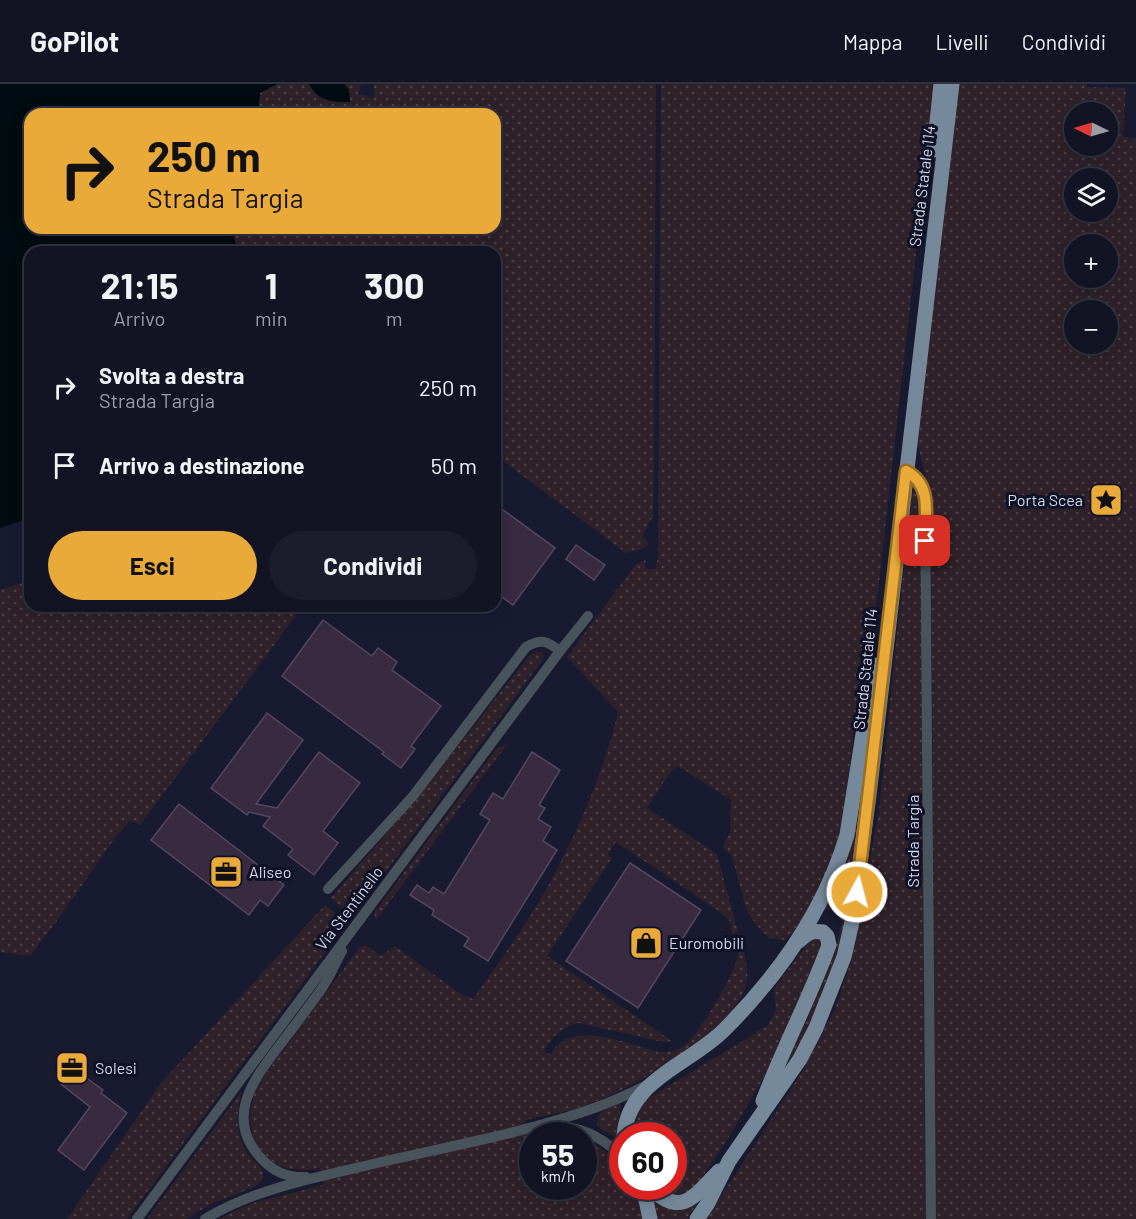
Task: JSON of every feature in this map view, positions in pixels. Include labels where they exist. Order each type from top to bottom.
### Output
[{"type":"main road","name":"Strada Statale 114","points":[[626,1122],[628,1112],[635,1099],[650,1084],[707,1045],[723,1031],[763,986],[797,942],[832,878],[847,835],[881,624],[941,84]]},
{"type":"main road","name":"Strada Statale 114","points":[[697,1219],[708,1203],[729,1161],[800,1059],[816,1028],[844,957],[852,922],[869,795],[952,84]]},
{"type":"main road","points":[[755,1121],[774,1072],[803,1012],[829,945],[824,932],[815,930],[807,933],[797,942]]},
{"type":"main road","points":[[663,1200],[672,1204],[690,1200],[729,1161]]},
{"type":"main road","points":[[645,1200],[650,1219]]},
{"type":"street","name":"Strada Targia","points":[[906,471],[916,477],[925,494],[931,1219]]},
{"type":"street","name":"Via Stentinello","points":[[136,1219],[588,616]]},
{"type":"street","points":[[328,889],[413,796],[526,647],[536,641],[549,643],[560,651]]},
{"type":"street","points":[[322,1176],[299,1178],[285,1176],[271,1169],[253,1149],[244,1125],[244,1110],[253,1082],[322,988],[358,921]]},
{"type":"street","points":[[546,1122],[597,1107],[650,1084]]},
{"type":"street","points":[[205,1219],[226,1206],[249,1197],[322,1176],[519,1130]]},
{"type":"street","points":[[597,1136],[609,1146]]},
{"type":"shaded area","points":[[0,84],[277,84],[260,93],[259,108],[24,108],[24,234],[233,234],[236,246],[24,246],[24,520],[0,528]]},
{"type":"shaded area","points":[[277,84],[309,84],[326,100],[350,102],[349,90],[344,84],[361,84],[358,94],[374,98],[374,84],[656,84],[653,516],[642,536],[649,544],[644,548],[626,553],[501,459],[501,246],[236,246],[232,234],[501,234],[501,108],[259,108],[260,93]]},
{"type":"shaded area","points":[[309,84],[344,84],[349,90],[350,102],[326,100]]},
{"type":"shaded area","points":[[661,84],[935,84],[878,592],[863,662],[842,824],[836,853],[823,884],[797,930],[784,940],[769,938],[756,925],[746,909],[732,856],[723,847],[730,832],[731,800],[683,769],[676,767],[647,808],[717,854],[738,932],[732,935],[730,921],[723,914],[616,842],[608,854],[612,858],[547,956],[672,1041],[663,1042],[579,1023],[558,1033],[544,1050],[546,1053],[551,1054],[560,1043],[571,1037],[585,1035],[600,1036],[663,1052],[681,1048],[688,1043],[725,987],[739,950],[743,948],[747,980],[738,1003],[723,1021],[703,1038],[656,1071],[610,1095],[575,1109],[519,1122],[519,1200],[597,1200],[597,1146],[609,1155],[609,1200],[638,1200],[643,1219],[218,1219],[253,1203],[323,1185],[320,1168],[300,1170],[284,1167],[270,1160],[260,1149],[253,1135],[252,1102],[258,1084],[359,948],[364,945],[380,956],[395,946],[462,995],[473,999],[536,907],[574,836],[606,754],[618,712],[567,657],[636,564],[646,560],[645,566],[648,569],[655,569],[658,557]]},
{"type":"shaded area","points":[[958,84],[1087,84],[1087,87],[1126,88],[1123,137],[1136,138],[1136,1219],[934,1219],[933,742],[929,493],[916,436]]},
{"type":"shaded area","points":[[915,488],[919,488],[922,501],[926,1219],[706,1219],[800,1075],[835,1009],[851,961],[879,811],[911,495]]},
{"type":"shaded area","points":[[24,582],[24,612],[299,612],[140,825],[130,820],[30,956],[0,952],[0,590]]},
{"type":"shaded area","points":[[542,652],[544,656],[541,662],[353,916],[331,898],[416,799],[530,655]]},
{"type":"shaded area","points":[[508,743],[376,920],[374,913],[496,749]]},
{"type":"shaded area","points":[[863,794],[848,902],[832,973],[803,1039],[783,1070],[808,1018],[833,955],[842,923],[841,917],[835,910],[825,909],[818,914],[860,795]]},
{"type":"shaded area","points":[[325,905],[347,923],[127,1219],[67,1219],[161,1083]]},
{"type":"shaded area","points":[[818,937],[823,941],[824,947],[764,1077],[727,1140],[690,1195],[687,1196],[687,1122],[634,1122],[639,1108],[644,1101],[767,1026],[776,1010],[774,988],[812,938]]},
{"type":"shaded area","points":[[242,1091],[238,1115],[240,1138],[247,1153],[263,1172],[262,1181],[254,1187],[213,1203],[186,1219],[147,1219]]},
{"type":"shaded area","points":[[620,1103],[619,1122],[609,1122],[609,1133],[597,1124],[598,1116]]},
{"type":"shaded area","points":[[701,1198],[687,1219],[656,1219],[653,1202],[655,1201],[667,1208],[679,1210],[696,1203]]},
{"type":"building","points":[[501,508],[555,548],[513,605],[501,596]]},
{"type":"building","points":[[576,545],[605,565],[594,580],[566,559]]},
{"type":"building","points":[[323,620],[372,656],[378,648],[397,662],[392,670],[441,706],[411,746],[415,749],[401,768],[382,754],[384,752],[282,676]]},
{"type":"building","points":[[267,713],[303,740],[256,804],[277,808],[319,752],[360,783],[323,831],[338,843],[314,875],[288,855],[293,849],[263,826],[270,817],[249,812],[247,815],[211,788]]},
{"type":"building","points":[[532,752],[560,770],[539,805],[545,808],[538,819],[551,827],[543,841],[557,850],[488,961],[464,946],[469,938],[432,915],[434,910],[410,895],[417,885],[429,893],[433,887],[444,894],[490,820],[480,814],[493,793],[503,799]]},
{"type":"building","points":[[179,804],[284,885],[268,906],[260,900],[249,915],[151,840]]},
{"type":"building","points":[[630,863],[701,910],[638,1008],[566,961]]},
{"type":"building","points":[[73,1068],[103,1090],[101,1093],[127,1113],[84,1170],[58,1150],[90,1107],[61,1084]]},
{"type":"place","name":"Porta Scea","points":[[1106,500]]},
{"type":"place","name":"Aliseo","points":[[226,872]]},
{"type":"place","name":"Euromobili","points":[[646,943]]},
{"type":"place","name":"Solesi","points":[[72,1068]]},
{"type":"route","points":[[857,892],[906,471],[921,483],[925,494],[925,541]]}]
